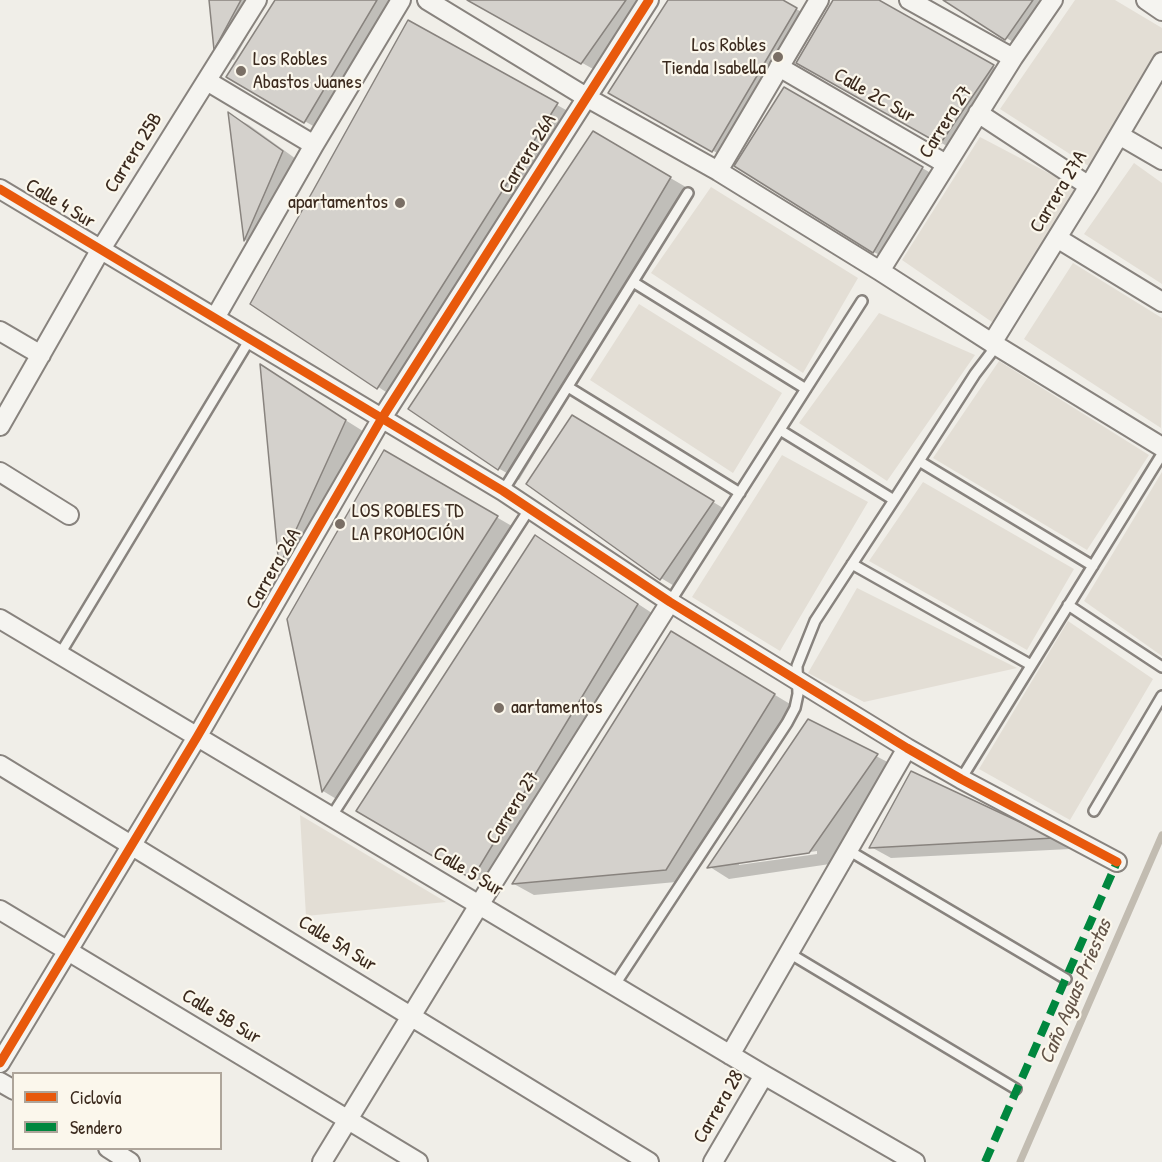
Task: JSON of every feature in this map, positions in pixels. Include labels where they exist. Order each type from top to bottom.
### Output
[{"type":"street","name":"Carrera 25B","points":[[0,426],[100,249],[256,0]]},
{"type":"street","points":[[215,318],[314,145],[401,0]]},
{"type":"street","points":[[428,0],[586,97],[718,171],[1162,447]]},
{"type":"street","name":"Carrera 26A","points":[[0,1063],[197,737],[382,418],[649,0]]},
{"type":"street","points":[[909,0],[1013,58]]},
{"type":"street","name":"Carrera 27","points":[[880,271],[1013,58],[1053,0]]},
{"type":"street","points":[[1146,0],[1162,11]]},
{"type":"street","points":[[718,171],[817,1]]},
{"type":"street","name":"Carrera 27A","points":[[992,343],[1162,62]]},
{"type":"street","name":"Calle 2C Sur","points":[[779,67],[946,165]]},
{"type":"street","points":[[207,81],[314,145]]},
{"type":"street","points":[[978,113],[1089,186]]},
{"type":"street","points":[[1119,135],[1162,160]]},
{"type":"street","name":"Calle 4 Sur","points":[[0,189],[503,491],[670,602],[907,748],[1117,862]]},
{"type":"street","points":[[1057,238],[1162,302]]},
{"type":"street","points":[[0,331],[41,356]]},
{"type":"street","points":[[0,472],[69,515]]},
{"type":"street","name":"Carrera 27","points":[[322,1162],[478,905],[670,602]]},
{"type":"street","name":"Calle 5 Sur","points":[[0,619],[730,1055],[915,1162]]},
{"type":"street","points":[[730,1055],[907,748]]},
{"type":"street","name":"Calle 5A Sur","points":[[0,765],[650,1162]]},
{"type":"street","name":"Calle 5B Sur","points":[[0,910],[418,1162]]},
{"type":"street","name":"Carrera 28","points":[[713,1162],[764,1075]]},
{"type":"street","points":[[110,1150],[130,1162]]},
{"type":"lane","points":[[503,491],[688,193]]},
{"type":"lane","points":[[633,282],[806,389]]},
{"type":"lane","points":[[670,602],[862,301]]},
{"type":"lane","points":[[60,654],[250,339]]},
{"type":"lane","points":[[614,986],[787,723],[795,708],[798,694],[796,680],[799,657],[815,621],[975,374],[991,353],[992,343]]},
{"type":"lane","points":[[568,387],[740,493]]},
{"type":"lane","points":[[780,430],[894,500]]},
{"type":"lane","points":[[961,778],[1162,454]]},
{"type":"lane","points":[[919,461],[1093,566]]},
{"type":"lane","points":[[331,817],[530,508]]},
{"type":"lane","points":[[852,564],[1031,665]]},
{"type":"lane","points":[[1068,605],[1162,667]]},
{"type":"lane","points":[[1094,811],[1162,696]]},
{"type":"lane","points":[[848,850],[1066,979]]},
{"type":"lane","points":[[789,953],[1016,1089]]},
{"type":"shaded area","points":[[1075,0],[1115,0],[1162,28],[1162,57],[1090,167],[1000,109]]},
{"type":"shaded area","points":[[980,137],[1079,189],[992,322],[902,260]]},
{"type":"shaded area","points":[[1134,163],[1162,183],[1162,284],[1084,234]]},
{"type":"shaded area","points":[[711,187],[858,278],[803,373],[651,273]]},
{"type":"shaded area","points":[[1073,263],[1162,318],[1161,428],[1024,339]]},
{"type":"shaded area","points":[[639,304],[782,393],[733,473],[590,380]]},
{"type":"shaded area","points":[[879,313],[975,355],[887,481],[799,423]]},
{"type":"shaded area","points":[[999,361],[1149,455],[1087,550],[933,458]]},
{"type":"shaded area","points":[[782,455],[868,502],[780,651],[692,597]]},
{"type":"shaded area","points":[[1162,472],[1162,656],[1084,601]]},
{"type":"shaded area","points":[[923,482],[1074,569],[1027,650],[869,561]]},
{"type":"shaded area","points":[[857,588],[1017,668],[864,702],[808,673]]},
{"type":"shaded area","points":[[1068,621],[1153,679],[1070,820],[979,769]]},
{"type":"shaded area","points":[[300,815],[446,902],[306,916]]},
{"type":"building","points":[[209,0],[241,0],[214,50]]},
{"type":"building","points":[[275,0],[377,0],[304,123],[226,77]]},
{"type":"building","points":[[467,0],[626,0],[581,64]]},
{"type":"building","points":[[668,0],[783,0],[797,8],[712,152],[608,93]]},
{"type":"building","points":[[833,0],[879,0],[994,65],[940,144],[796,63]]},
{"type":"building","points":[[943,0],[1033,0],[1005,40]]},
{"type":"building","name":"apartamentos","points":[[408,20],[558,103],[377,389],[250,304]]},
{"type":"building","points":[[784,87],[923,167],[873,253],[734,166]]},
{"type":"building","name":"apartamentos","points":[[228,112],[283,151],[244,241]]},
{"type":"building","points":[[593,131],[671,177],[498,470],[408,409]]},
{"type":"building","points":[[260,364],[346,420],[279,567]]},
{"type":"building","points":[[572,415],[714,501],[660,580],[526,484]]},
{"type":"building","points":[[384,450],[498,516],[322,792],[287,619]]},
{"type":"building","name":"aartamentos","points":[[535,535],[638,604],[472,879],[356,811]]},
{"type":"building","points":[[671,631],[775,694],[666,870],[512,884]]},
{"type":"building","points":[[808,719],[878,754],[809,853],[707,868]]},
{"type":"building","points":[[911,771],[1054,838],[869,848]]},
{"type":"waterway","name":"Caño Aguas Priestas","points":[[1020,1162],[1162,835]]},
{"type":"marked path","points":[[985,1162],[1117,862]]},
{"type":"cycle path","points":[[0,1063],[197,737],[382,418],[649,0]]},
{"type":"cycle path","points":[[0,189],[503,491],[670,602],[907,748],[1117,862]]},
{"type":"place","name":"Los Robles Tienda Isabella","points":[[778,57]]},
{"type":"place","name":"Los Robles Abastos Juanes","points":[[241,71]]},
{"type":"place","name":"apartamentos","points":[[400,203]]},
{"type":"place","name":"LOS ROBLES TD LA PROMOCIÓN","points":[[340,524]]},
{"type":"place","name":"aartamentos","points":[[499,708]]}]
